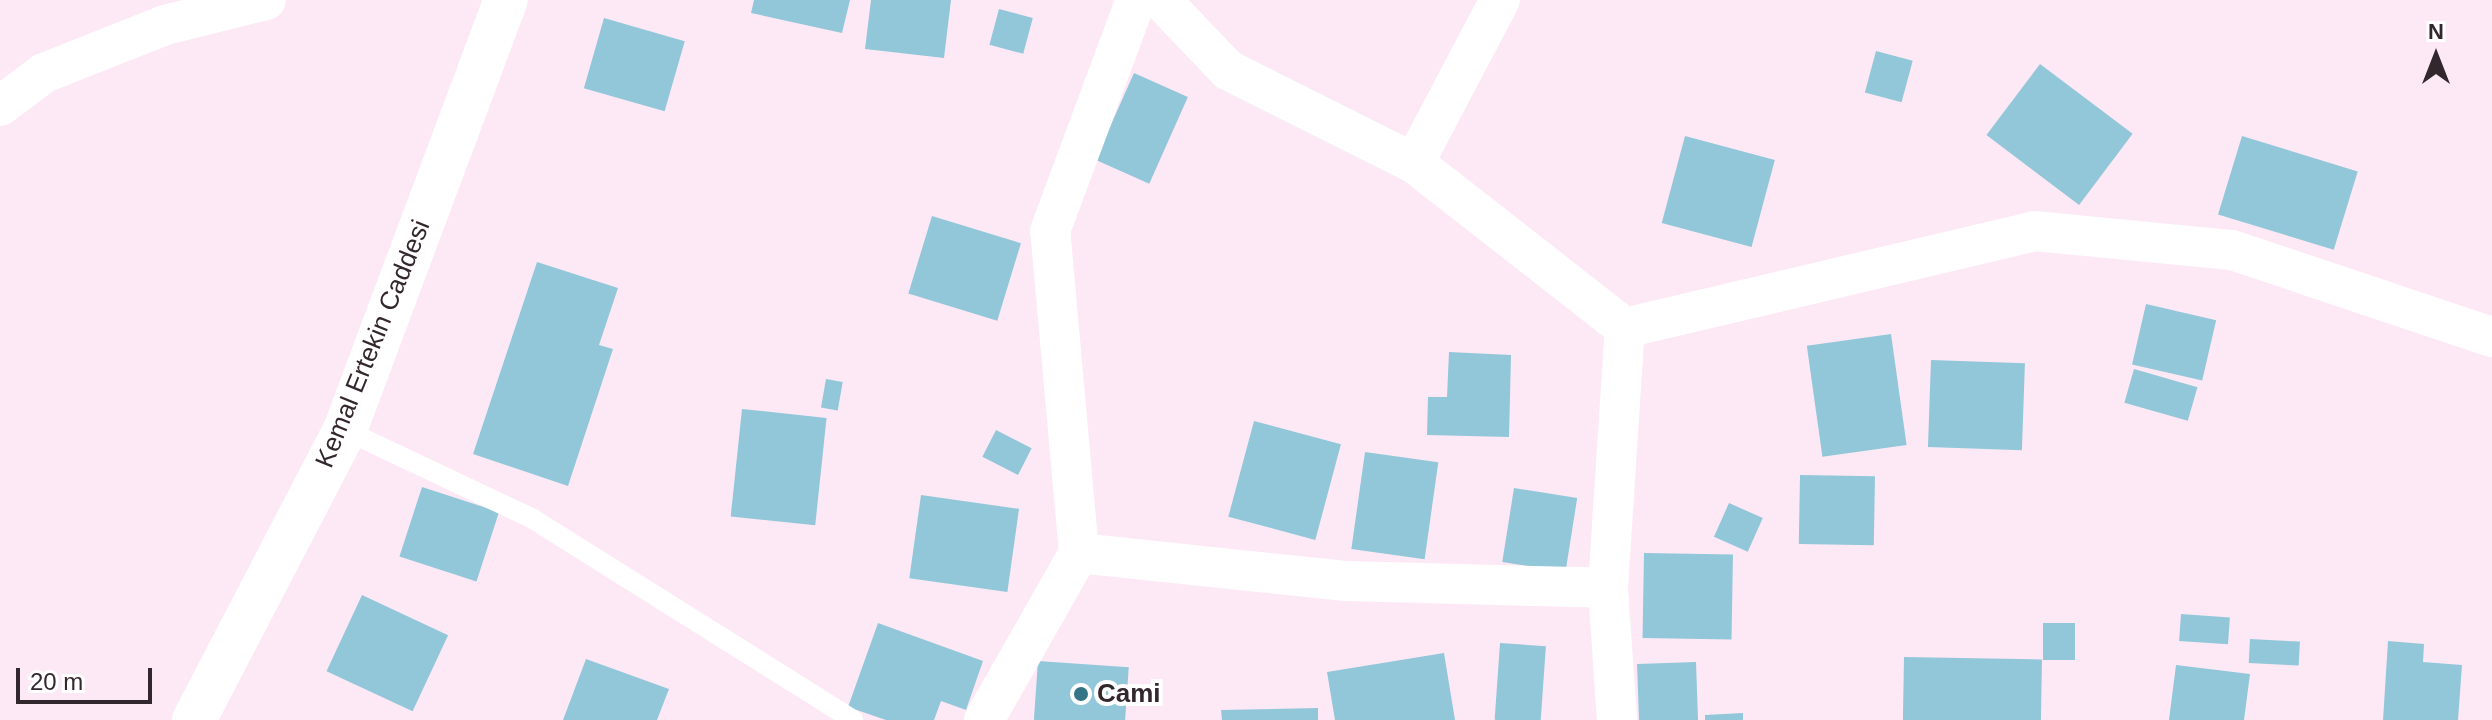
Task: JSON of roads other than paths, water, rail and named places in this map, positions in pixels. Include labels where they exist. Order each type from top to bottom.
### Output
[{"type":"street","points":[[0,106],[58,67],[165,25],[266,0]]},
{"type":"street","name":"Kemal Ertekin Caddesi","points":[[194,720],[345,430],[506,0]]},
{"type":"street","points":[[984,720],[1079,553],[1050,231],[1136,0]]},
{"type":"street","points":[[1161,0],[1228,70],[1414,163],[1625,328]]},
{"type":"street","points":[[1414,163],[1500,0]]},
{"type":"street","points":[[1625,328],[2034,231],[2232,250],[2492,337]]},
{"type":"street","points":[[1617,720],[1608,588],[1625,328]]},
{"type":"street","points":[[1079,553],[1346,581],[1608,588]]},
{"type":"lane","points":[[345,430],[533,519],[853,720]]},
{"type":"place","name":"Cami","points":[[1081,694]]}]
